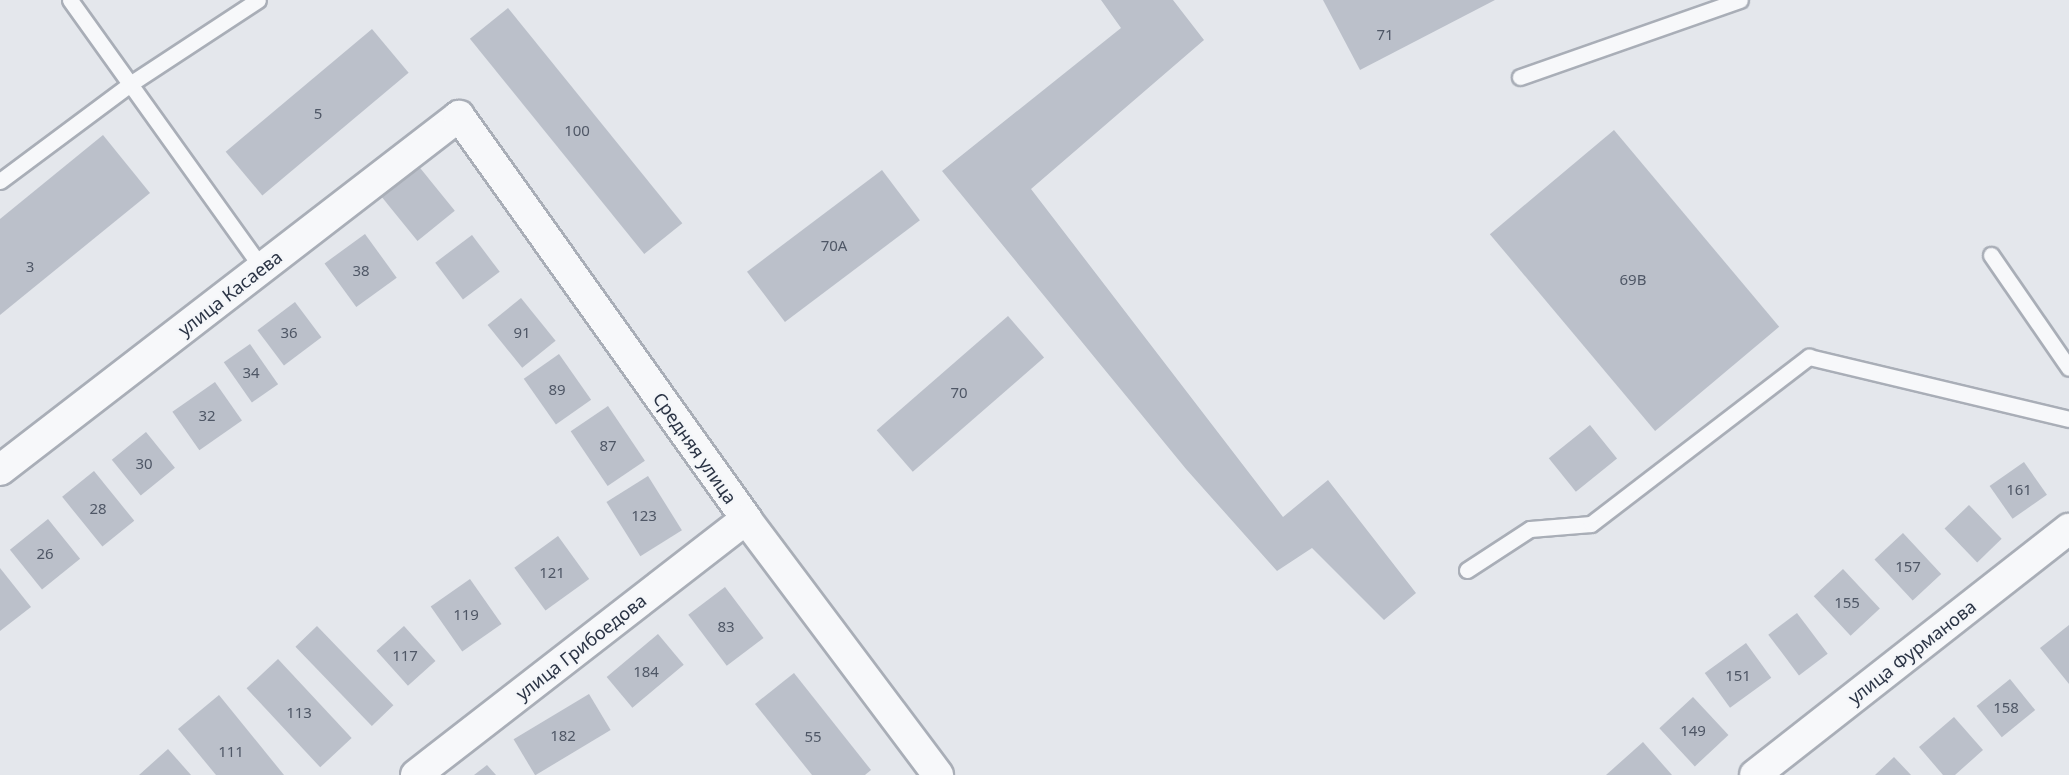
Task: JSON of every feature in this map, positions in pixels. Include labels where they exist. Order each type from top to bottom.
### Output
[{"type":"street","name":"улица Касаева","points":[[0,470],[459,116]]},
{"type":"street","name":"Средняя улица","points":[[459,116],[747,519],[938,775]]},
{"type":"street","name":"улица Грибоедова","points":[[416,775],[747,519]]},
{"type":"street","name":"улица Фурманова","points":[[1755,775],[2069,529]]},
{"type":"lane","points":[[70,0],[262,268]]},
{"type":"lane","points":[[0,181],[130,84],[258,0]]},
{"type":"lane","points":[[1520,77],[1740,0]]},
{"type":"lane","points":[[1991,255],[2069,368]]},
{"type":"lane","points":[[1467,570],[1530,529],[1591,524],[1809,357],[2069,419]]},
{"type":"building","points":[[1101,0],[1173,0],[1204,40],[1031,189],[1283,517],[1328,480],[1416,593],[1384,620],[1312,548],[1277,571],[1186,469],[942,171],[1121,28]]},
{"type":"building","points":[[1323,0],[1495,0],[1360,70]]},
{"type":"building","points":[[508,8],[682,223],[644,254],[470,39]]},
{"type":"building","points":[[372,29],[409,73],[262,195],[226,152]]},
{"type":"building","points":[[1614,130],[1779,327],[1655,431],[1490,234]]},
{"type":"building","points":[[103,135],[150,193],[0,315],[0,219]]},
{"type":"building","points":[[412,158],[455,211],[417,241],[375,188]]},
{"type":"building","points":[[882,170],[920,220],[785,322],[747,272]]},
{"type":"building","points":[[365,234],[397,278],[356,307],[325,263]]},
{"type":"building","points":[[472,235],[500,272],[463,299],[435,263]]},
{"type":"building","points":[[521,298],[556,341],[522,368],[488,325]]},
{"type":"building","points":[[295,302],[321,337],[284,365],[257,330]]},
{"type":"building","points":[[1008,316],[1044,358],[913,472],[877,430]]},
{"type":"building","points":[[250,344],[278,384],[252,402],[224,362]]},
{"type":"building","points":[[559,354],[591,400],[556,425],[524,379]]},
{"type":"building","points":[[215,382],[242,421],[199,450],[172,412]]},
{"type":"building","points":[[608,406],[645,461],[608,486],[571,431]]},
{"type":"building","points":[[1590,425],[1617,458],[1576,492],[1549,458]]},
{"type":"building","points":[[146,432],[175,468],[141,495],[112,460]]},
{"type":"building","points":[[2024,462],[2047,495],[2013,519],[1990,486]]},
{"type":"building","points":[[94,471],[134,521],[102,547],[62,497]]},
{"type":"building","points":[[648,476],[682,530],[640,556],[606,502]]},
{"type":"building","points":[[1969,505],[2002,539],[1977,562],[1945,529]]},
{"type":"building","points":[[48,519],[80,559],[42,589],[10,550]]},
{"type":"building","points":[[1903,533],[1941,574],[1913,601],[1874,560]]},
{"type":"building","points":[[558,536],[589,579],[545,611],[514,568]]},
{"type":"building","points":[[0,568],[31,607],[0,631]]},
{"type":"building","points":[[1843,569],[1880,608],[1851,636],[1814,596]]},
{"type":"building","points":[[470,579],[502,624],[462,652],[431,607]]},
{"type":"building","points":[[725,587],[764,638],[727,666],[688,615]]},
{"type":"building","points":[[1797,613],[1828,654],[1799,675],[1768,635]]},
{"type":"building","points":[[2069,625],[2069,684],[2040,648]]},
{"type":"building","points":[[317,626],[393,705],[372,726],[295,647]]},
{"type":"building","points":[[404,626],[435,661],[408,686],[377,651]]},
{"type":"building","points":[[658,634],[684,665],[632,708],[607,677]]},
{"type":"building","points":[[1746,643],[1771,678],[1730,708],[1705,673]]},
{"type":"building","points":[[278,659],[352,738],[320,767],[247,688]]},
{"type":"building","points":[[794,673],[871,770],[865,775],[812,775],[755,704]]},
{"type":"building","points":[[2010,679],[2035,710],[2002,737],[1977,706]]},
{"type":"building","points":[[589,694],[611,730],[536,775],[514,739]]},
{"type":"building","points":[[219,695],[284,775],[216,775],[178,729]]},
{"type":"building","points":[[1693,697],[1728,735],[1695,766],[1659,728]]},
{"type":"building","points":[[1954,717],[1983,750],[1955,775],[1943,775],[1919,747]]},
{"type":"building","points":[[1643,742],[1672,775],[1606,775]]},
{"type":"building","points":[[168,749],[191,775],[139,775]]},
{"type":"building","points":[[1894,757],[1911,775],[1875,775]]},
{"type":"building","points":[[487,765],[496,775],[474,775]]}]
